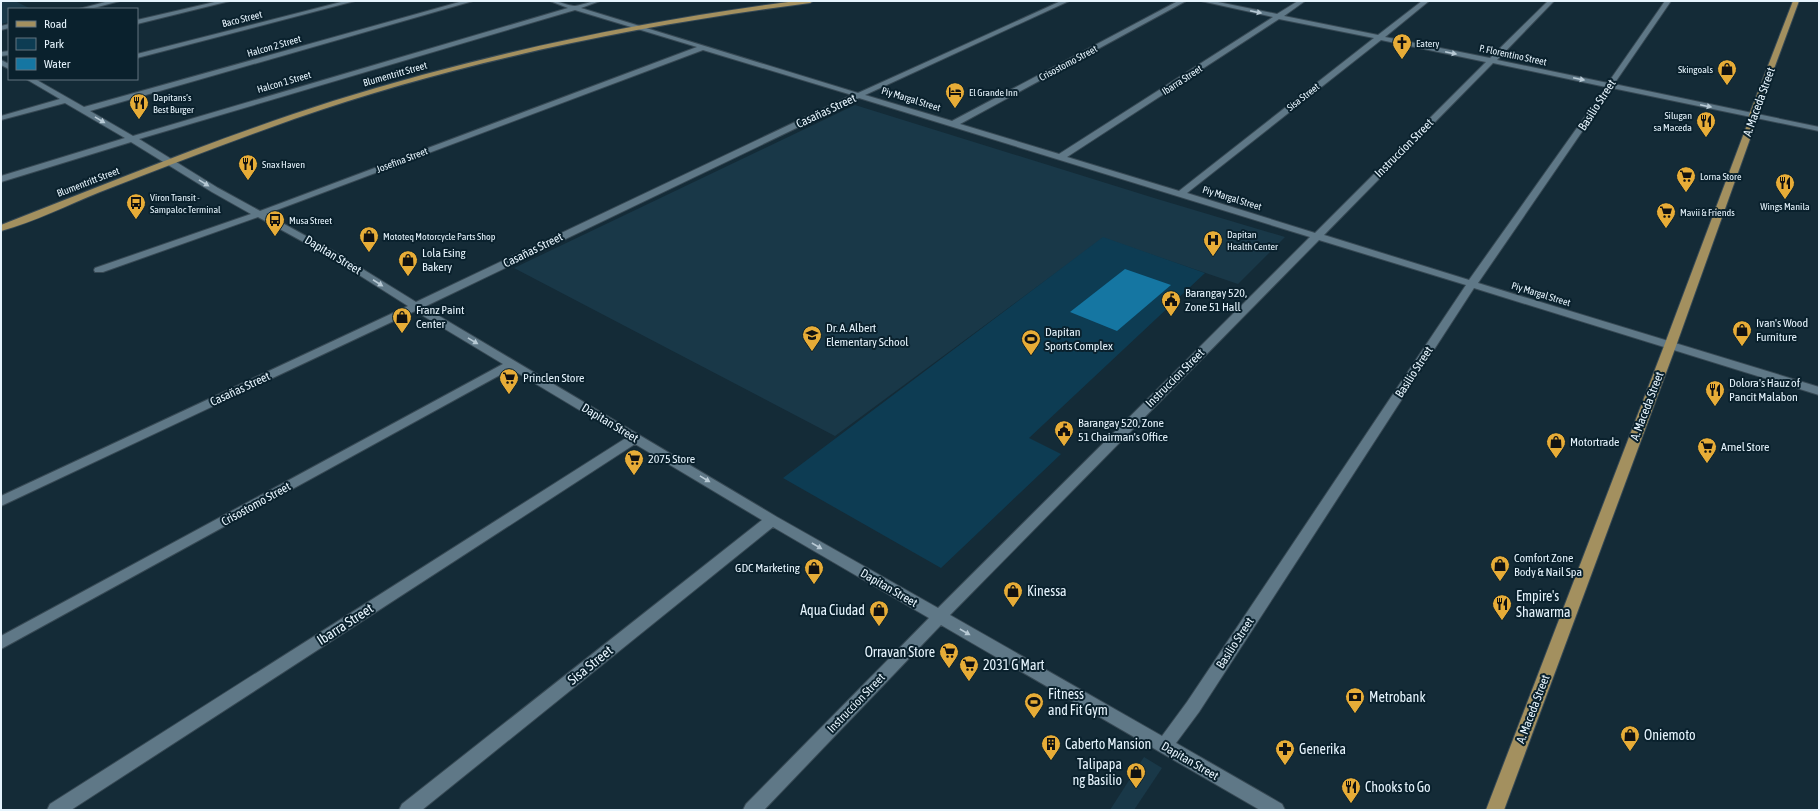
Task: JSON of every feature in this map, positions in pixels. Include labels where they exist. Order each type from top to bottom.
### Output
[{"type":"main road","name":"Blumentritt Street","points":[[1,228],[244,134],[335,103],[435,74],[532,48],[638,27],[752,8],[810,1]]},
{"type":"main road","name":"A. Maceda Street","points":[[1495,810],[1670,346],[1751,125],[1753,115],[1796,1]]},
{"type":"street","points":[[86,8],[117,1]]},
{"type":"street","points":[[138,22],[227,1]]},
{"type":"street","name":"Baco Street","points":[[138,56],[352,1]]},
{"type":"street","name":"Halcon 2 Street","points":[[83,110],[470,1]]},
{"type":"street","name":"Piy Margal Street","points":[[553,1],[1819,391]]},
{"type":"street","name":"Halcon 1 Street","points":[[1,179],[131,138],[597,1]]},
{"type":"street","name":"Casañas Street","points":[[1,501],[415,307],[859,95],[1066,1]]},
{"type":"street","name":"Crisostomo Street","points":[[953,124],[1183,1]]},
{"type":"street","name":"P. Florentino Street","points":[[1204,1],[1819,129]]},
{"type":"street","name":"Ibarra Street","points":[[1061,157],[1302,1]]},
{"type":"street","name":"Sisa Street","points":[[1181,194],[1426,1]]},
{"type":"street","name":"Instruccion Street","points":[[752,810],[939,617],[1551,1]]},
{"type":"street","name":"Basilio Street","points":[[1164,746],[1193,707],[1472,284],[1605,95],[1609,86],[1668,1]]},
{"type":"street","name":"Josefina Street","points":[[99,270],[259,214],[704,47]]},
{"type":"street","name":"Dapitan Street","points":[[32,80],[172,162],[215,190],[332,254],[415,307],[772,520],[1276,810]]},
{"type":"street","points":[[1,118],[66,100]]},
{"type":"street","name":"Crisostomo Street","points":[[1,643],[512,364]]},
{"type":"street","name":"Ibarra Street","points":[[56,810],[635,438]]},
{"type":"street","name":"Sisa Street","points":[[408,810],[772,520]]},
{"type":"shaded area","points":[[1,1],[15,1],[29,8],[8,8],[8,22],[1,24]]},
{"type":"shaded area","name":"Dr. A. Albert Elementary School","points":[[855,105],[1285,237],[1238,284],[1103,238],[835,436],[514,268]]},
{"type":"shaded area","name":"Talipapa ng Basilio","points":[[1144,757],[1162,768],[1134,810],[1110,810]]},
{"type":"green space","name":"Dapitan Sports Complex","points":[[1103,237],[1205,273],[1029,438],[1061,454],[941,568],[783,478]]},
{"type":"water","points":[[1125,269],[1171,285],[1117,331],[1070,312]]},
{"type":"place","name":"Eatery","points":[[1402,60]]},
{"type":"place","name":"Skingoals","points":[[1727,86]]},
{"type":"place","name":"El Grande Inn","points":[[955,109]]},
{"type":"place","name":"Dapitans’s Best Burger","points":[[139,120]]},
{"type":"place","name":"Silugan sa Maceda","points":[[1706,138]]},
{"type":"place","name":"Snax Haven","points":[[248,181]]},
{"type":"place","name":"Lorna Store","points":[[1686,193]]},
{"type":"place","name":"Wings Manila","points":[[1785,200]]},
{"type":"place","name":"Viron Transit - Sampaloc Terminal","points":[[136,220]]},
{"type":"place","name":"Mavii & Friends","points":[[1666,229]]},
{"type":"place","name":"Musa Street","points":[[275,237]]},
{"type":"place","name":"Mototeq Motorcycle Parts Shop","points":[[369,253]]},
{"type":"place","name":"Dapitan Health Center","points":[[1213,257]]},
{"type":"place","name":"Lola Esing Bakery","points":[[408,277]]},
{"type":"place","name":"Barangay 520, Zone 51 Hall","points":[[1171,317]]},
{"type":"place","name":"Franz Paint Center","points":[[402,334]]},
{"type":"place","name":"Ivan's Wood Furniture","points":[[1742,347]]},
{"type":"place","name":"Dr. A. Albert Elementary School","points":[[812,352]]},
{"type":"place","name":"Dapitan Sports Complex","points":[[1031,356]]},
{"type":"place","name":"Princlen Store","points":[[509,395]]},
{"type":"place","name":"Dolora's Hauz of Pancit Malabon","points":[[1715,407]]},
{"type":"place","name":"Barangay 520, Zone 51 Chairman's Office","points":[[1064,447]]},
{"type":"place","name":"Motortrade","points":[[1556,459]]},
{"type":"place","name":"Arnel Store","points":[[1707,464]]},
{"type":"place","name":"2075 Store","points":[[634,476]]},
{"type":"place","name":"Comfort Zone Body & Nail Spa","points":[[1500,582]]},
{"type":"place","name":"GDC Marketing","points":[[814,585]]},
{"type":"place","name":"Kinessa","points":[[1013,608]]},
{"type":"place","name":"Empire's Shawarma","points":[[1502,621]]},
{"type":"place","name":"Aqua Ciudad","points":[[879,627]]},
{"type":"place","name":"Orravan Store","points":[[949,669]]},
{"type":"place","name":"2031 G Mart","points":[[969,682]]},
{"type":"place","name":"Metrobank","points":[[1355,714]]},
{"type":"place","name":"Fitness and Fit Gym","points":[[1034,719]]},
{"type":"place","name":"Oniemoto","points":[[1630,752]]},
{"type":"place","name":"Caberto Mansion","points":[[1051,761]]},
{"type":"place","name":"Generika","points":[[1285,766]]},
{"type":"place","name":"Talipapa ng Basilio","points":[[1136,789]]},
{"type":"place","name":"Chooks to Go","points":[[1351,804]]}]
